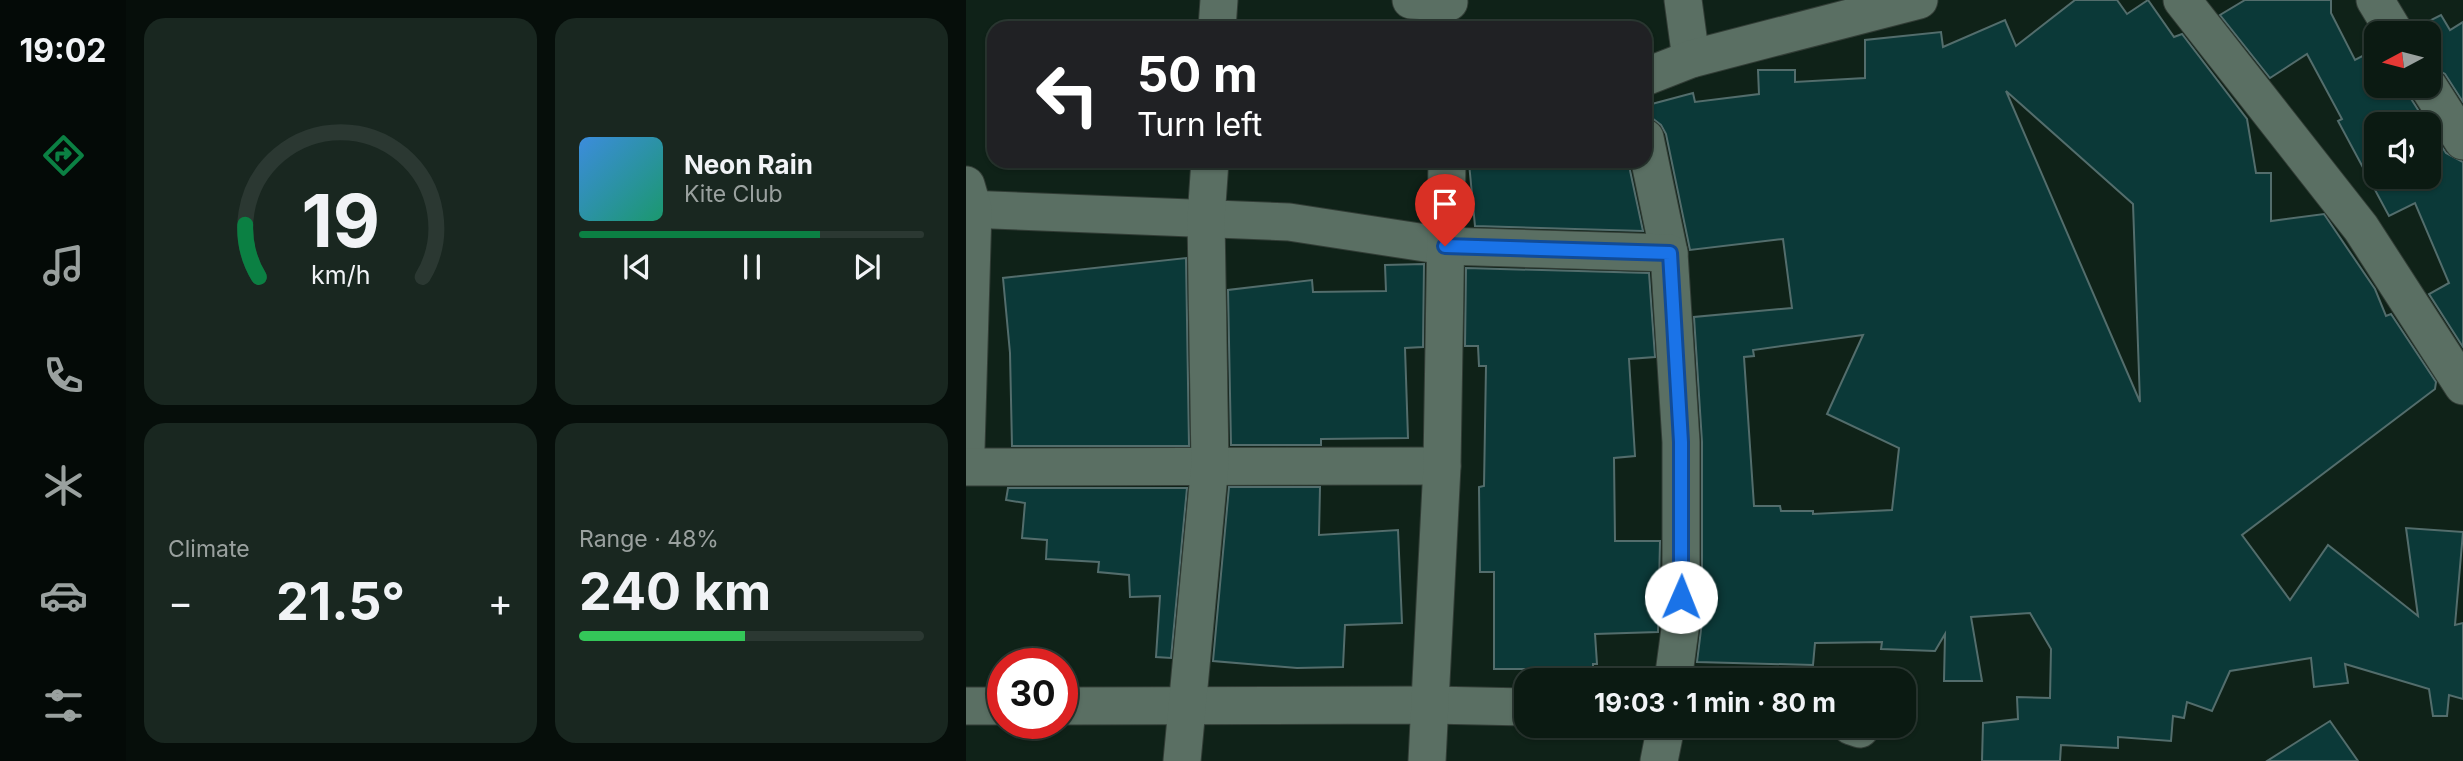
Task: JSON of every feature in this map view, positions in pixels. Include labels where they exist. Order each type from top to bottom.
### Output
[{"type":"street","points":[[1218,21],[1219,0]]},
{"type":"street","points":[[1411,0],[1449,10]]},
{"type":"street","points":[[1683,0],[1692,59]]},
{"type":"street","points":[[1652,74],[1692,59],[1919,0]]},
{"type":"street","points":[[2182,0],[2361,228],[2460,374]]},
{"type":"street","points":[[2375,0],[2388,21]]},
{"type":"street","points":[[2436,98],[2463,141]]},
{"type":"street","points":[[1182,761],[1185,705],[1210,464],[1206,218],[1210,168]]},
{"type":"street","points":[[1427,761],[1432,705],[1442,466],[1447,168]]},
{"type":"street","points":[[1652,168],[1670,253],[1681,442],[1681,622],[1674,668]]},
{"type":"street","points":[[966,449],[968,201],[1289,222],[1445,246],[1670,253]]},
{"type":"street","points":[[966,467],[1210,464],[1442,466]]},
{"type":"street","points":[[1078,706],[1432,705],[1514,708]]},
{"type":"street","points":[[966,706],[987,706]]},
{"type":"street","points":[[1659,761],[1664,738]]},
{"type":"building","points":[[2075,0],[2117,0],[2127,14],[2148,0],[2174,37],[2182,34],[2247,119],[2256,173],[2271,173],[2271,221],[2324,214],[2375,289],[2386,316],[2391,314],[2436,382],[2435,389],[2242,535],[2290,600],[2328,545],[2418,616],[2406,528],[2463,532],[2455,625],[2463,623],[2463,699],[2449,695],[2447,716],[2433,716],[2429,689],[2345,664],[2348,683],[2314,687],[2311,658],[2230,671],[2212,711],[2187,702],[2184,718],[2173,716],[2171,741],[2118,737],[2118,748],[2061,745],[2060,761],[1982,761],[1983,723],[2018,719],[2017,697],[2050,698],[2051,649],[2030,613],[1971,617],[1982,681],[1944,681],[1945,634],[1935,651],[1881,649],[1882,642],[1815,643],[1813,665],[1697,662],[1702,622],[1702,442],[1694,317],[1792,308],[1783,239],[1690,250],[1666,134],[1661,125],[1652,118],[1652,104],[1693,93],[1695,102],[1759,94],[1758,70],[1795,70],[1795,82],[1865,78],[1865,40],[1941,32],[1943,47],[2005,20],[2016,46]],"holes":[[[2006,91],[2133,204],[2140,402]],[[1863,335],[1827,414],[1899,448],[1892,510],[1813,514],[1813,511],[1781,511],[1780,506],[1754,506],[1744,357],[1754,356],[1753,350]]]},
{"type":"building","points":[[2245,0],[2331,0],[2331,13],[2355,60],[2364,55],[2364,98],[2411,98],[2419,112],[2364,112],[2364,169],[2338,121],[2342,119],[2307,54],[2270,78],[2220,15]]},
{"type":"building","points":[[2441,15],[2450,30],[2463,22],[2463,102],[2441,72],[2441,21],[2429,21]]},
{"type":"building","points":[[2441,145],[2446,153],[2463,162],[2463,347],[2429,294],[2449,283],[2415,203],[2389,216],[2375,189],[2441,189]]},
{"type":"building","points":[[1469,168],[1630,168],[1643,231],[1475,226]]},
{"type":"building","points":[[1186,258],[1189,446],[1012,446],[1010,353],[1003,278]]},
{"type":"building","points":[[1424,264],[1423,347],[1405,348],[1408,438],[1321,439],[1321,445],[1231,445],[1228,290],[1312,280],[1313,292],[1386,291],[1385,265]]},
{"type":"building","points":[[1466,268],[1649,273],[1655,357],[1629,359],[1635,456],[1614,458],[1615,541],[1660,541],[1658,632],[1595,634],[1597,664],[1593,664],[1593,668],[1494,669],[1494,572],[1480,572],[1479,487],[1484,486],[1486,366],[1479,366],[1478,346],[1465,346]]},
{"type":"building","points":[[1229,487],[1320,487],[1319,535],[1398,530],[1402,623],[1345,625],[1343,667],[1297,668],[1213,661]]},
{"type":"building","points":[[1008,488],[1187,488],[1171,658],[1156,657],[1160,596],[1130,597],[1129,575],[1098,572],[1099,562],[1046,559],[1047,540],[1022,538],[1025,503],[1006,500]]},
{"type":"building","points":[[2330,721],[2358,761],[2267,761]]},
{"type":"route","points":[[1445,246],[1670,253],[1681,442],[1681,597]]}]
